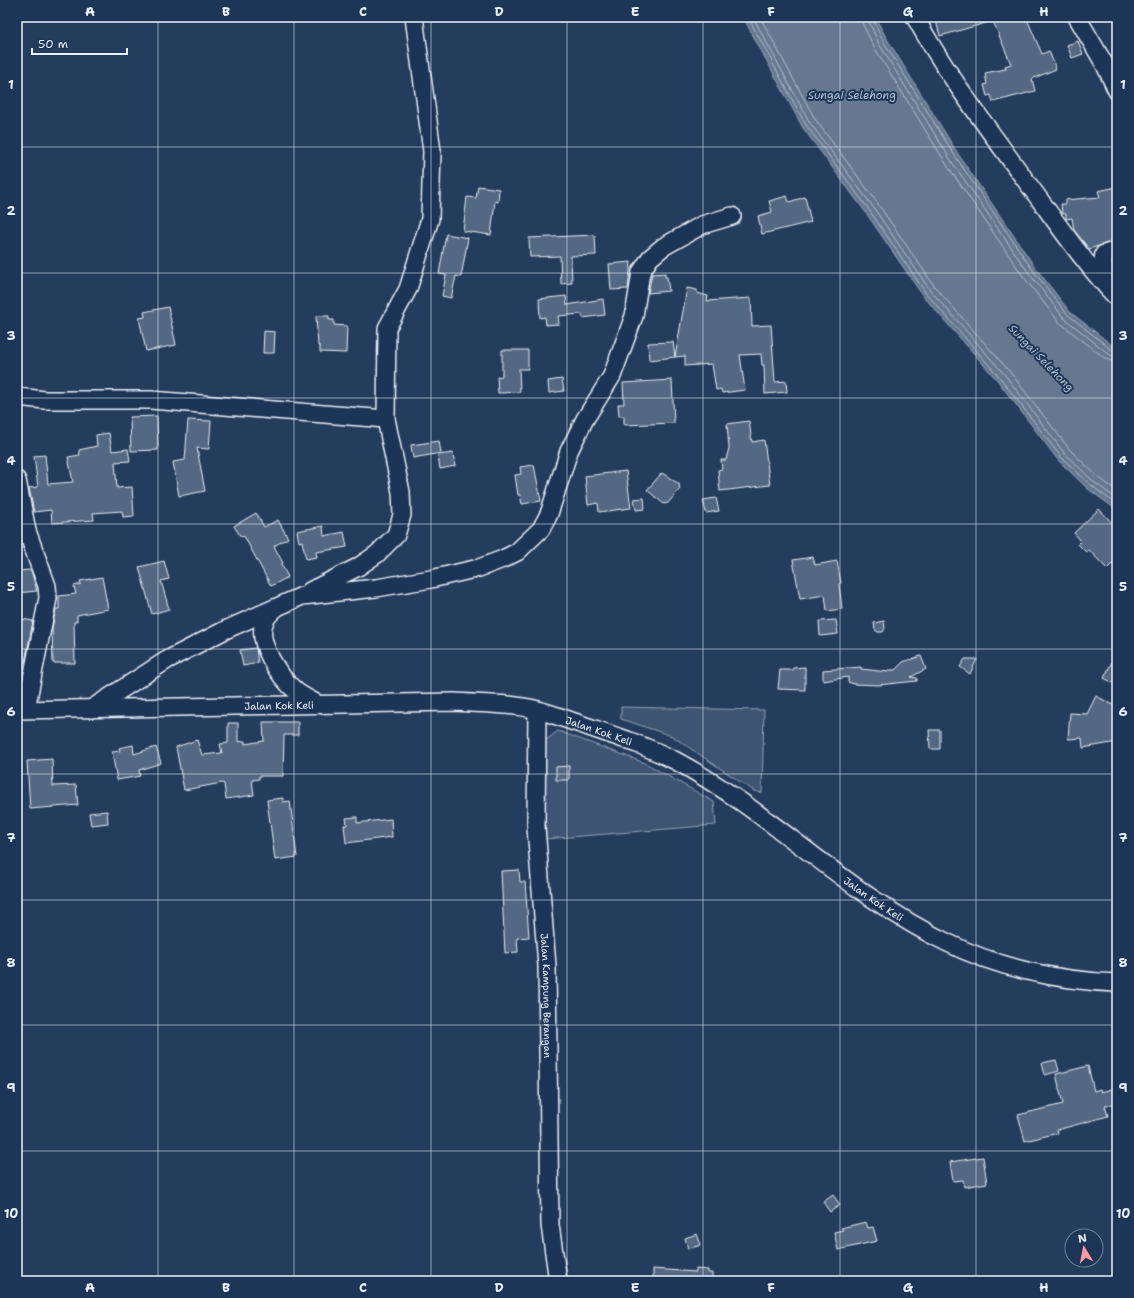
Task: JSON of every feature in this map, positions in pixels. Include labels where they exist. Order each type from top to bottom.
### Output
[{"type":"street","points":[[91,709],[167,660],[225,630],[302,596],[358,567],[377,554],[396,535],[402,515],[401,492],[386,419],[387,328],[408,290],[430,219],[432,151],[414,17]]},
{"type":"street","points":[[915,17],[933,50],[980,118],[1074,247],[1112,293]]},
{"type":"street","points":[[1077,17],[1105,65],[1117,91]]},
{"type":"street","points":[[302,596],[376,588],[479,568],[517,552],[532,540],[541,529],[549,514],[569,451],[585,420],[612,376],[617,364],[634,316],[641,272],[650,258],[663,247],[702,225],[732,216]]},
{"type":"street","points":[[1112,293],[1103,260],[1104,254],[1117,250]]},
{"type":"street","points":[[17,397],[45,400],[158,400],[386,419]]},
{"type":"street","points":[[17,480],[27,531],[47,586],[48,598],[22,710]]},
{"type":"street","points":[[278,606],[265,620],[262,636],[268,655],[284,679],[297,692],[316,703]]},
{"type":"street","name":"Jalan Kok Keli","points":[[22,710],[316,703],[454,702],[495,704],[537,710],[622,738],[676,761],[762,816],[871,896],[946,943],[1002,964],[1054,976],[1093,982],[1117,983]]},
{"type":"street","name":"Jalan Kampung Berangan","points":[[537,710],[536,827],[547,966],[550,1225],[558,1281]]},
{"type":"shaded area","points":[[621,707],[764,710],[762,793],[754,791],[672,736],[621,719]]},
{"type":"shaded area","points":[[558,731],[645,763],[714,802],[716,825],[545,839],[546,740]]},
{"type":"water","name":"Sungai Selehong","points":[[743,17],[875,17],[960,157],[1035,267],[1070,312],[1117,349],[1117,510],[1088,489],[1058,460],[998,381],[923,296],[864,210],[803,128]]},
{"type":"building","points":[[935,17],[1026,17],[1042,54],[1049,51],[1056,69],[1032,79],[1035,91],[993,102],[991,95],[987,96],[984,85],[987,84],[985,73],[1006,69],[1005,66],[1011,64],[993,21],[940,36]]},
{"type":"building","points":[[1078,41],[1083,54],[1072,58],[1067,45]]},
{"type":"building","points":[[478,186],[499,189],[498,202],[495,201],[491,235],[463,231],[467,197],[476,198]]},
{"type":"building","points":[[1117,187],[1117,240],[1089,249],[1074,230],[1072,218],[1066,219],[1066,214],[1062,213],[1061,204],[1065,204],[1065,200],[1100,197],[1098,191]]},
{"type":"building","points":[[787,196],[789,202],[805,197],[811,222],[762,234],[758,216],[772,212],[769,201]]},
{"type":"building","points":[[446,234],[468,238],[461,277],[456,276],[451,298],[442,296],[446,275],[439,274]]},
{"type":"building","points":[[595,235],[596,255],[571,256],[572,283],[561,284],[560,256],[530,257],[529,238]]},
{"type":"building","points":[[631,262],[628,289],[611,290],[609,264]]},
{"type":"building","points":[[665,273],[669,291],[648,293],[652,274]]},
{"type":"building","points":[[687,288],[697,290],[697,293],[708,296],[707,301],[751,298],[752,326],[771,325],[775,382],[786,381],[787,392],[765,394],[764,365],[762,365],[761,354],[740,355],[745,390],[722,393],[721,389],[716,390],[712,364],[685,366],[685,356],[675,357]]},
{"type":"building","points":[[566,296],[567,305],[603,299],[605,315],[583,318],[582,314],[558,316],[559,324],[546,325],[545,317],[540,318],[539,299]]},
{"type":"building","points":[[168,307],[176,345],[146,351],[139,318],[145,317],[144,312]]},
{"type":"building","points":[[316,316],[329,316],[329,320],[334,320],[334,325],[347,326],[346,353],[320,352],[320,346],[318,346]]},
{"type":"building","points":[[264,331],[275,332],[274,353],[263,353]]},
{"type":"building","points":[[673,342],[675,357],[649,360],[648,343]]},
{"type":"building","points":[[502,350],[528,350],[528,369],[519,369],[520,392],[498,393],[497,377],[502,376]]},
{"type":"building","points":[[562,379],[564,391],[549,393],[548,381]]},
{"type":"building","points":[[672,380],[674,423],[624,425],[624,416],[619,416],[618,404],[624,404],[623,383]]},
{"type":"building","points":[[157,416],[158,450],[131,451],[130,417]]},
{"type":"building","points":[[188,420],[211,421],[209,449],[197,448],[205,491],[179,496],[173,462],[185,460]]},
{"type":"building","points":[[749,421],[752,442],[764,440],[770,485],[720,491],[718,470],[722,469],[721,460],[726,460],[729,448],[727,424]]},
{"type":"building","points":[[109,433],[112,451],[128,449],[130,461],[115,462],[117,488],[132,487],[134,516],[123,517],[122,511],[93,513],[94,520],[52,523],[51,510],[34,512],[29,488],[38,487],[34,456],[45,455],[48,484],[73,482],[68,457],[80,455],[79,450],[97,446],[96,435]]},
{"type":"building","points":[[439,441],[441,453],[413,458],[411,445]]},
{"type":"building","points":[[453,453],[455,466],[440,469],[438,455]]},
{"type":"building","points":[[534,465],[541,501],[522,504],[520,495],[518,495],[515,475],[521,474],[520,467]]},
{"type":"building","points":[[626,471],[631,508],[599,512],[598,503],[588,505],[585,476]]},
{"type":"building","points":[[662,473],[679,484],[680,489],[668,503],[664,504],[647,490]]},
{"type":"building","points":[[644,498],[645,509],[636,510],[634,499]]},
{"type":"building","points":[[716,498],[719,511],[706,513],[703,500]]},
{"type":"building","points":[[1099,509],[1117,528],[1117,559],[1107,569],[1089,550],[1086,552],[1078,544],[1081,541],[1074,533]]},
{"type":"building","points":[[256,513],[264,527],[278,520],[288,538],[274,546],[283,563],[281,564],[288,577],[271,586],[244,536],[241,537],[234,526]]},
{"type":"building","points":[[323,526],[324,536],[344,532],[347,547],[316,552],[317,557],[306,559],[302,541],[299,542],[297,531]]},
{"type":"building","points":[[813,557],[815,565],[837,561],[841,583],[839,584],[842,609],[827,611],[825,595],[800,599],[793,560]]},
{"type":"building","points":[[164,561],[169,579],[161,581],[169,609],[152,614],[139,567]]},
{"type":"building","points":[[31,570],[37,591],[17,593],[17,571]]},
{"type":"building","points":[[102,577],[108,609],[77,615],[77,621],[74,622],[75,663],[53,663],[52,628],[56,609],[59,609],[59,596],[76,594],[74,586],[81,584],[80,581]]},
{"type":"building","points":[[17,618],[33,621],[25,662],[21,662],[21,658],[17,658]]},
{"type":"building","points":[[836,620],[838,634],[820,636],[819,621]]},
{"type":"building","points":[[884,621],[885,628],[883,632],[878,632],[875,630],[874,623]]},
{"type":"building","points":[[256,648],[258,663],[243,666],[240,650]]},
{"type":"building","points":[[1117,652],[1117,685],[1104,678]]},
{"type":"building","points":[[921,656],[926,669],[911,677],[917,678],[917,681],[878,685],[854,684],[848,682],[848,677],[823,681],[823,670],[861,667],[861,669],[888,672],[888,670],[895,670],[903,662]]},
{"type":"building","points":[[965,659],[977,659],[970,674],[960,667]]},
{"type":"building","points":[[805,667],[805,690],[778,689],[780,670],[793,670],[793,668]]},
{"type":"building","points":[[1096,696],[1117,707],[1117,742],[1083,748],[1082,738],[1068,739],[1070,713],[1087,714]]},
{"type":"building","points":[[263,722],[298,722],[298,735],[284,735],[283,776],[259,776],[259,779],[252,780],[254,795],[226,799],[224,784],[222,783],[184,790],[176,747],[197,740],[202,755],[222,753],[220,744],[228,743],[228,723],[238,723],[238,742],[245,741],[245,744],[264,741]]},
{"type":"building","points":[[929,730],[940,730],[940,749],[930,749]]},
{"type":"building","points":[[133,745],[134,754],[156,747],[161,763],[139,770],[140,776],[117,780],[112,752],[120,751],[119,748]]},
{"type":"building","points":[[52,759],[53,786],[76,785],[78,805],[30,809],[27,761]]},
{"type":"building","points":[[569,766],[569,780],[556,780],[556,767]]},
{"type":"building","points":[[283,798],[283,802],[290,801],[297,857],[275,860],[267,800]]},
{"type":"building","points":[[107,811],[108,823],[91,825],[89,813]]},
{"type":"building","points":[[357,817],[357,823],[391,819],[392,837],[346,843],[344,825],[347,825],[346,818]]},
{"type":"building","points":[[519,870],[520,882],[525,882],[529,937],[517,938],[518,952],[505,953],[501,871]]},
{"type":"building","points":[[1056,1060],[1059,1071],[1045,1075],[1042,1063]]},
{"type":"building","points":[[1088,1066],[1094,1091],[1100,1089],[1101,1092],[1112,1089],[1116,1103],[1105,1106],[1108,1116],[1057,1130],[1058,1133],[1025,1141],[1018,1115],[1063,1104],[1056,1074]]},
{"type":"building","points":[[983,1157],[987,1183],[964,1187],[963,1180],[953,1181],[950,1162]]},
{"type":"building","points":[[833,1195],[840,1205],[830,1212],[823,1202]]},
{"type":"building","points":[[866,1222],[868,1228],[873,1227],[877,1241],[838,1250],[834,1232],[843,1230],[841,1228]]},
{"type":"building","points":[[697,1234],[701,1245],[688,1249],[685,1238]]},
{"type":"building","points":[[653,1269],[696,1272],[696,1269],[708,1270],[708,1273],[712,1273],[712,1281],[653,1281]]}]
